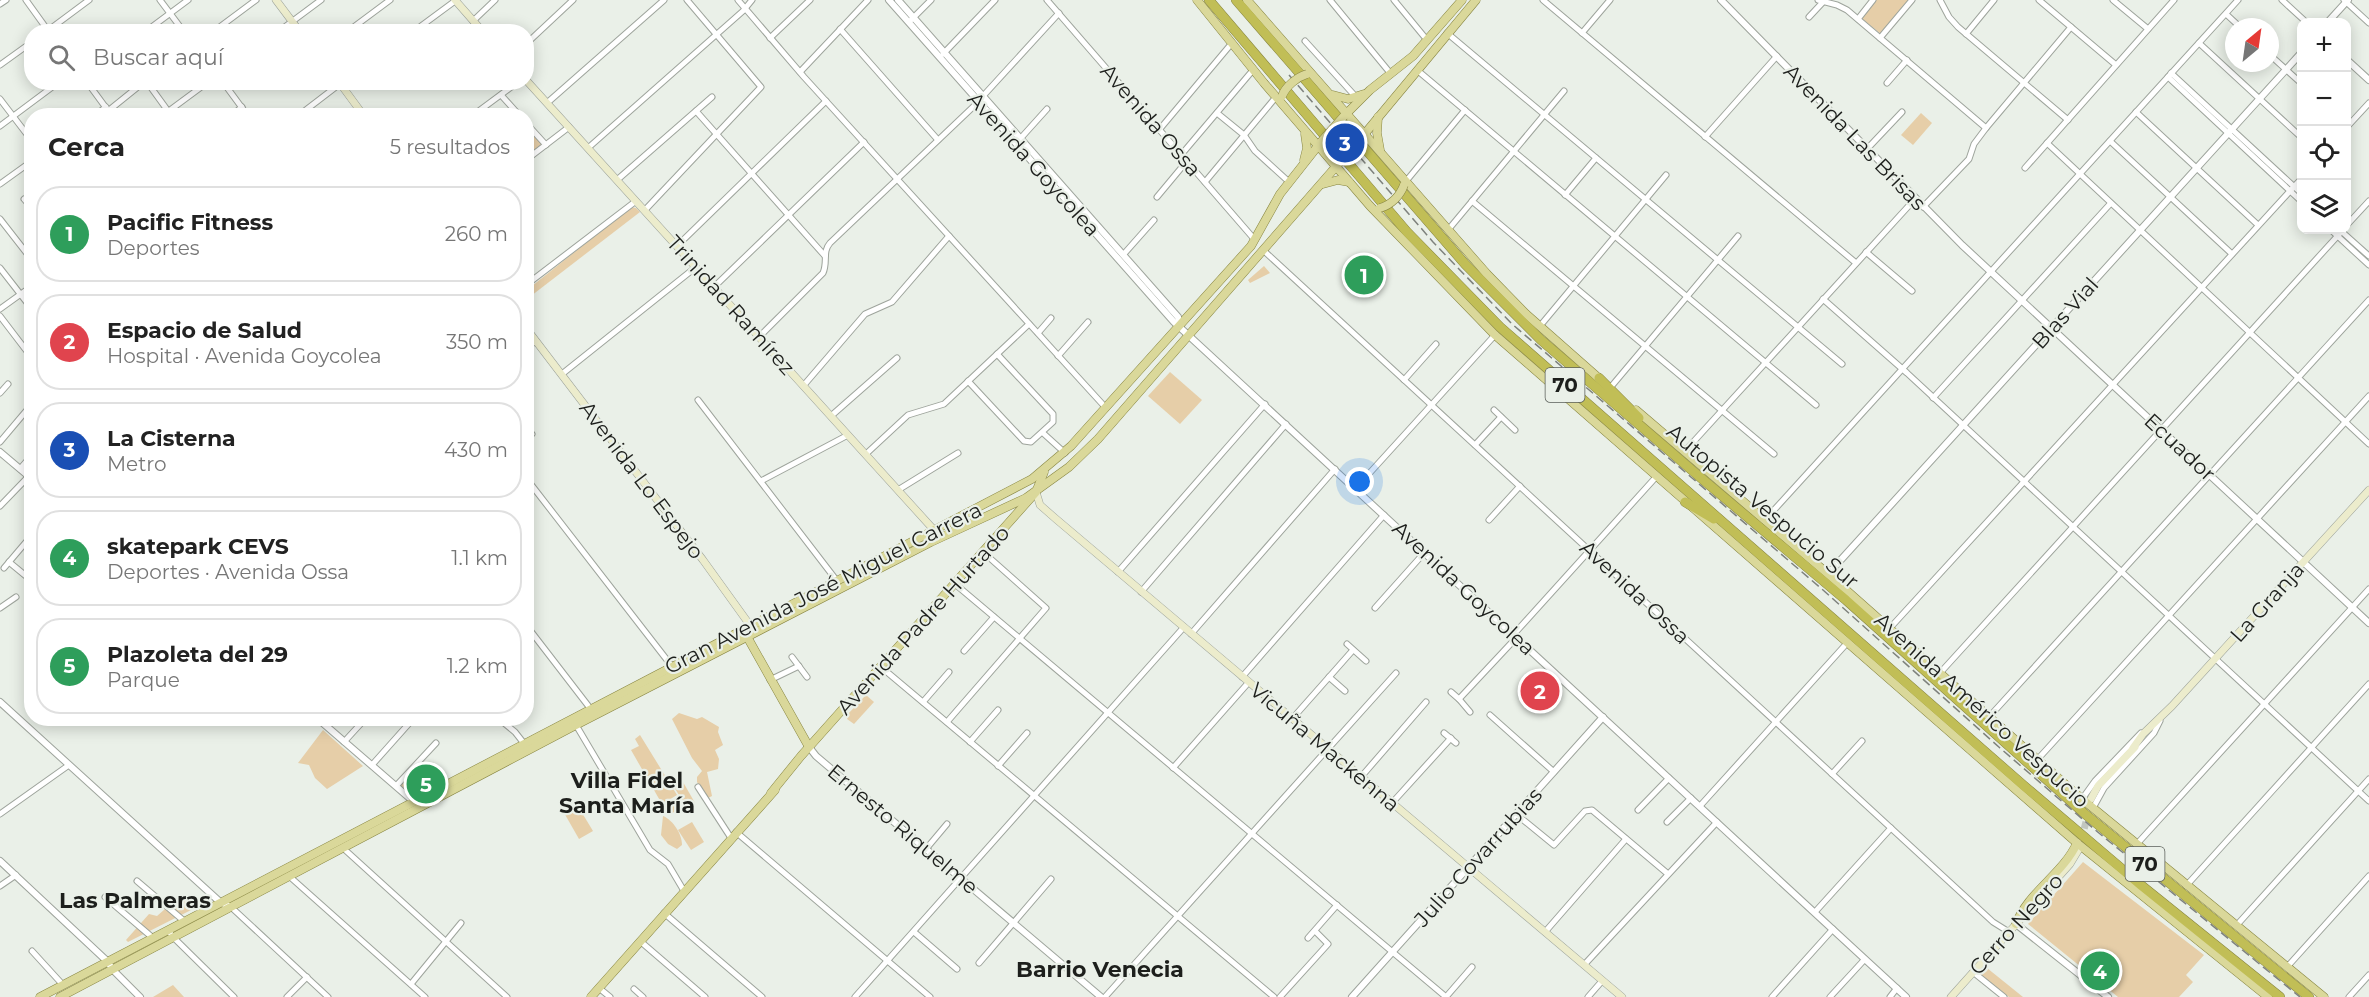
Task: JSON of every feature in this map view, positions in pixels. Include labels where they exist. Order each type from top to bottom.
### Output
[{"type":"highway","name":"Autopista Vespucio Sur","points":[[1209,0],[1407,232],[1470,299],[1524,350],[1732,528],[2023,785],[2280,997]]},
{"type":"highway","name":"Autopista Vespucio Sur","points":[[1236,0],[1488,289],[1563,360],[1839,594],[2094,821],[2309,997]]},
{"type":"highway","points":[[1599,378],[1701,478]]},
{"type":"highway","points":[[1685,502],[1732,528]]},
{"type":"main road","points":[[276,0],[294,24]]},
{"type":"main road","points":[[455,0],[476,24]]},
{"type":"main road","name":"Avenida Américo Vespucio","points":[[1197,0],[1304,131],[1338,165],[1349,183],[1495,335],[1848,642],[2078,846],[2268,997]]},
{"type":"main road","name":"Avenida Américo Vespucio","points":[[1248,0],[1311,74],[1332,95],[1345,115],[1380,151],[1448,230],[1500,287],[1540,326],[1890,628],[2037,760],[2087,799],[2093,808],[2136,845],[2324,997]]},
{"type":"main road","points":[[1463,0],[1463,15]]},
{"type":"main road","name":"Gran Avenida José Miguel Carrera","points":[[65,996],[153,938],[170,933],[184,921],[413,801],[593,712],[677,674],[745,634],[750,625],[1020,486],[1047,469],[1065,453],[1106,408],[1255,240],[1288,181],[1319,144],[1371,90],[1413,56],[1463,0]]},
{"type":"main road","name":"Gran Avenida José Miguel Carrera","points":[[40,997],[110,966],[170,933],[231,907],[410,812],[526,746],[576,726],[593,712],[672,666],[745,634],[756,633],[931,542],[1036,492],[1083,455],[1191,335],[1338,165],[1476,0]]},
{"type":"main road","points":[[1280,99],[1285,89],[1298,78],[1311,74]]},
{"type":"main road","name":"Trinidad Ramírez","points":[[534,89],[934,530]]},
{"type":"main road","points":[[346,90],[358,108]]},
{"type":"main road","points":[[1332,95],[1341,99],[1356,98],[1371,90]]},
{"type":"main road","points":[[1379,116],[1377,133],[1380,151]]},
{"type":"main road","points":[[1304,131],[1307,148],[1304,161]]},
{"type":"main road","points":[[1319,187],[1335,180],[1349,183]]},
{"type":"main road","points":[[1370,206],[1380,208],[1388,205],[1398,197],[1405,181]]},
{"type":"main road","name":"Avenida Lo Espejo","points":[[534,338],[704,560],[756,633]]},
{"type":"main road","points":[[1036,492],[1047,469]]},
{"type":"main road","name":"La Granja","points":[[2133,748],[2369,490]]},
{"type":"main road","name":"Avenida Padre Hurtado","points":[[591,997],[771,793],[788,779],[809,747],[1036,492]]},
{"type":"main road","name":"Vicuña Mackenna","points":[[1036,492],[1037,499],[1043,508],[1622,997]]},
{"type":"main road","points":[[931,542],[934,530]]},
{"type":"main road","name":"Ernesto Riquelme","points":[[745,634],[809,747]]},
{"type":"main road","name":"La Granja","points":[[2087,799],[2165,714]]},
{"type":"main road","points":[[410,812],[413,801]]},
{"type":"main road","points":[[343,848],[344,837]]},
{"type":"main road","points":[[2016,924],[2025,908],[2078,846]]},
{"type":"main road","name":"Cerro Negro","points":[[1951,997],[2016,924]]},
{"type":"street","points":[[0,4],[6,0]]},
{"type":"street","points":[[26,0],[43,24]]},
{"type":"street","points":[[57,24],[89,0]]},
{"type":"street","points":[[160,0],[178,24]]},
{"type":"street","points":[[156,24],[188,0]]},
{"type":"street","points":[[224,24],[256,0]]},
{"type":"street","points":[[288,24],[321,0]]},
{"type":"street","points":[[358,24],[390,0]]},
{"type":"street","points":[[424,24],[455,0]]},
{"type":"street","points":[[473,21],[495,0]]},
{"type":"street","points":[[534,37],[573,0]]},
{"type":"street","points":[[547,103],[664,0]]},
{"type":"street","points":[[645,210],[761,87],[687,0]]},
{"type":"street","points":[[738,0],[826,101],[1106,408]]},
{"type":"street","points":[[588,148],[752,0]]},
{"type":"street","points":[[770,38],[810,0]]},
{"type":"street","points":[[800,72],[868,0]]},
{"type":"street","name":"Avenida Goycolea","points":[[889,0],[911,20],[981,99],[1174,322],[1191,335],[1906,997]]},
{"type":"street","name":"Avenida Goycolea","points":[[898,0],[911,20]]},
{"type":"street","points":[[911,20],[931,0]]},
{"type":"street","points":[[942,55],[995,0]]},
{"type":"street","name":"Avenida Ossa","points":[[1047,0],[1255,240]]},
{"type":"street","points":[[1330,0],[1391,74]]},
{"type":"street","points":[[1394,0],[1427,40]]},
{"type":"street","points":[[1543,0],[1856,264]]},
{"type":"street","points":[[1582,33],[1610,0]]},
{"type":"street","name":"Avenida Las Brisas","points":[[1721,0],[1915,199],[1990,272]]},
{"type":"street","points":[[1858,19],[1873,0]]},
{"type":"street","points":[[1880,38],[1912,0]]},
{"type":"street","points":[[1940,0],[1951,21],[2068,120]]},
{"type":"street","points":[[1966,34],[1994,0]]},
{"type":"street","points":[[2039,0],[2116,65]]},
{"type":"street","points":[[2113,0],[2148,29]]},
{"type":"street","points":[[2025,168],[2174,0]]},
{"type":"street","points":[[1764,520],[2238,0]]},
{"type":"street","points":[[2282,0],[2302,18]]},
{"type":"street","points":[[1809,17],[1820,1],[1840,6],[1986,128]]},
{"type":"street","points":[[2331,18],[2346,1],[2369,23]]},
{"type":"street","points":[[759,337],[821,275],[830,243],[981,99],[1059,13]]},
{"type":"street","points":[[2226,14],[2230,18]]},
{"type":"street","points":[[1923,207],[1969,159],[1974,144],[1986,128],[2071,27]]},
{"type":"street","points":[[840,29],[938,140]]},
{"type":"street","points":[[1447,33],[1842,364]]},
{"type":"street","points":[[1305,40],[1356,98]]},
{"type":"street","points":[[1160,130],[1232,43]]},
{"type":"street","points":[[2199,43],[2297,134]]},
{"type":"street","points":[[0,65],[24,48]]},
{"type":"street","points":[[1705,137],[1777,56]]},
{"type":"street","name":"Blas Vial","points":[[1828,574],[2297,57]]},
{"type":"street","points":[[1887,83],[1906,60]]},
{"type":"street","points":[[2279,63],[2297,80]]},
{"type":"street","points":[[2351,64],[2369,80]]},
{"type":"street","points":[[1181,155],[1253,70]]},
{"type":"street","points":[[1417,70],[1816,405]]},
{"type":"street","points":[[2170,75],[2297,197]]},
{"type":"street","points":[[0,126],[48,90]]},
{"type":"street","points":[[93,90],[107,108]]},
{"type":"street","points":[[113,108],[136,90]]},
{"type":"street","points":[[152,90],[166,108]]},
{"type":"street","points":[[172,108],[197,90]]},
{"type":"street","points":[[229,90],[242,107]]},
{"type":"street","points":[[308,108],[332,90]]},
{"type":"street","points":[[487,108],[508,90]]},
{"type":"street","points":[[1448,230],[1564,92]]},
{"type":"street","points":[[501,95],[513,108]]},
{"type":"street","points":[[617,180],[712,97]]},
{"type":"street","points":[[0,99],[24,130]]},
{"type":"street","name":"Avenida Goycolea","points":[[981,99],[1020,139],[1178,317],[1180,326]]},
{"type":"street","points":[[1205,182],[1244,135],[1280,99]]},
{"type":"street","points":[[677,246],[826,101]]},
{"type":"street","points":[[2348,126],[2369,104]]},
{"type":"street","points":[[1020,139],[1047,109]]},
{"type":"street","points":[[1405,181],[1465,110]]},
{"type":"street","points":[[696,111],[825,256]]},
{"type":"street","points":[[1867,149],[1902,112]]},
{"type":"street","points":[[2136,112],[2258,225]]},
{"type":"street","points":[[1217,113],[1244,135],[1255,151],[1288,181]]},
{"type":"street","points":[[534,154],[569,127]]},
{"type":"street","points":[[534,132],[546,145]]},
{"type":"street","points":[[2110,141],[2232,254]]},
{"type":"street","points":[[714,287],[864,142]]},
{"type":"street","points":[[2047,143],[2369,444]]},
{"type":"street","points":[[1565,195],[1596,158]]},
{"type":"street","points":[[1157,197],[1187,161]]},
{"type":"street","points":[[0,184],[24,167]]},
{"type":"street","points":[[1540,326],[1666,175]]},
{"type":"street","points":[[1890,628],[2299,180]]},
{"type":"street","points":[[2291,189],[2297,192]]},
{"type":"street","points":[[1685,451],[1915,199]]},
{"type":"street","points":[[534,279],[636,201]]},
{"type":"street","points":[[1472,201],[1774,454]]},
{"type":"street","points":[[2351,220],[2369,201]]},
{"type":"street","points":[[1933,398],[2110,204]]},
{"type":"street","points":[[0,219],[24,250]]},
{"type":"street","points":[[1123,255],[1154,220]]},
{"type":"street","points":[[1940,673],[2338,234]]},
{"type":"street","points":[[2345,234],[2369,265]]},
{"type":"street","points":[[2346,234],[2369,256]]},
{"type":"street","points":[[1610,388],[1738,236]]},
{"type":"street","points":[[804,385],[865,314],[892,302],[949,237]]},
{"type":"street","name":"Avenida Ossa","points":[[1263,250],[1993,922],[2009,932]]},
{"type":"street","points":[[1866,252],[1912,291]]},
{"type":"street","points":[[562,374],[696,267]]},
{"type":"street","points":[[0,268],[24,299]]},
{"type":"street","name":"Ecuador","points":[[1990,272],[2369,623]]},
{"type":"street","points":[[0,309],[24,291]]},
{"type":"street","points":[[1823,299],[1963,425],[2369,801]]},
{"type":"street","points":[[1989,717],[2369,300]]},
{"type":"street","points":[[0,316],[24,348]]},
{"type":"street","points":[[1038,333],[1051,318]]},
{"type":"street","points":[[1058,356],[1088,322]]},
{"type":"street","points":[[866,454],[908,415],[942,405],[1029,324]]},
{"type":"street","points":[[1356,488],[1495,335]]},
{"type":"street","points":[[1404,380],[1436,344]]},
{"type":"street","points":[[968,381],[1024,441],[1031,442],[1043,432],[1053,422],[1053,414],[997,354]]},
{"type":"street","points":[[831,416],[897,358]]},
{"type":"street","points":[[0,393],[8,384]]},
{"type":"street","points":[[2037,760],[2369,396]]},
{"type":"street","points":[[698,400],[837,580]]},
{"type":"street","points":[[1118,572],[1265,404]]},
{"type":"street","points":[[1494,410],[1515,430]]},
{"type":"street","points":[[0,442],[24,414]]},
{"type":"street","points":[[1475,445],[1501,417]]},
{"type":"street","points":[[1141,592],[1287,424]]},
{"type":"street","points":[[1043,432],[1065,453]]},
{"type":"street","points":[[761,482],[848,435]]},
{"type":"street","points":[[0,452],[24,472]]},
{"type":"street","points":[[898,490],[958,453]]},
{"type":"street","points":[[20,469],[24,464]]},
{"type":"street","points":[[1191,634],[1335,469]]},
{"type":"street","points":[[1459,699],[1656,477]]},
{"type":"street","points":[[0,506],[24,483]]},
{"type":"street","points":[[1489,520],[1520,486]]},
{"type":"street","points":[[534,488],[677,674]]},
{"type":"street","points":[[1242,676],[1384,514]]},
{"type":"street","points":[[4,568],[24,544]]},
{"type":"street","points":[[947,722],[1046,610],[1046,607],[983,552]]},
{"type":"street","points":[[1375,608],[1425,552]]},
{"type":"street","points":[[9,562],[24,574]]},
{"type":"street","points":[[955,584],[1446,997],[1472,967]]},
{"type":"street","points":[[2136,845],[2369,589]]},
{"type":"street","points":[[0,608],[16,597]]},
{"type":"street","points":[[964,651],[994,617]]},
{"type":"street","points":[[857,997],[1184,627]]},
{"type":"street","points":[[534,635],[593,712]]},
{"type":"street","points":[[1700,806],[1848,642]]},
{"type":"street","points":[[1347,644],[1366,661]]},
{"type":"street","points":[[1292,718],[1353,650]]},
{"type":"street","points":[[792,657],[807,677]]},
{"type":"street","points":[[770,680],[799,666]]},
{"type":"street","points":[[881,667],[1274,997]]},
{"type":"street","points":[[923,702],[949,672]]},
{"type":"street","points":[[1103,997],[1179,916],[1327,748],[1396,674]]},
{"type":"street","points":[[1329,677],[1345,691]]},
{"type":"street","points":[[1173,768],[1248,682]]},
{"type":"street","points":[[2186,886],[2369,684]]},
{"type":"street","points":[[1451,692],[1470,712]]},
{"type":"street","points":[[0,702],[24,724]]},
{"type":"street","points":[[1361,777],[1426,702]]},
{"type":"street","points":[[970,742],[998,710]]},
{"type":"street","points":[[1490,714],[1554,772]]},
{"type":"street","name":"Julio Covarrubias","points":[[1352,997],[1603,717]]},
{"type":"street","name":"La Granja","points":[[2093,808],[2104,788],[2154,733],[2160,721]]},
{"type":"street","name":"La Granja","points":[[2087,799],[2095,781],[2133,741],[2152,725]]},
{"type":"street","points":[[26,726],[220,902],[231,907],[328,997]]},
{"type":"street","points":[[327,726],[413,801]]},
{"type":"street","points":[[344,742],[359,726]]},
{"type":"street","points":[[372,765],[407,726]]},
{"type":"street","points":[[508,726],[526,746]]},
{"type":"street","points":[[576,726],[650,850],[668,864],[684,891]]},
{"type":"street","points":[[1392,803],[1453,741],[1444,733]]},
{"type":"street","points":[[998,766],[1027,734]]},
{"type":"street","points":[[1832,774],[1862,741]]},
{"type":"street","points":[[396,786],[436,743]]},
{"type":"street","name":"Ernesto Riquelme","points":[[809,747],[816,756],[1103,997]]},
{"type":"street","points":[[0,814],[69,765]]},
{"type":"street","points":[[1638,810],[1669,778]]},
{"type":"street","points":[[2236,926],[2369,779]]},
{"type":"street","points":[[698,787],[734,835],[930,997]]},
{"type":"street","points":[[1667,822],[1690,798]]},
{"type":"street","points":[[1516,814],[1554,845],[1589,809],[1668,874]]},
{"type":"street","points":[[1584,965],[1717,822]]},
{"type":"street","points":[[926,849],[947,824]]},
{"type":"street","points":[[1815,912],[1891,828]]},
{"type":"street","points":[[1545,932],[1626,839]]},
{"type":"street","points":[[343,848],[507,997]]},
{"type":"street","points":[[0,861],[140,997]]},
{"type":"street","points":[[0,886],[16,875]]},
{"type":"street","points":[[289,876],[425,997]]},
{"type":"street","points":[[2287,967],[2369,876]]},
{"type":"street","points":[[979,963],[1052,879]]},
{"type":"street","points":[[137,881],[184,921]]},
{"type":"street","points":[[105,897],[153,938]]},
{"type":"street","points":[[1308,938],[1337,905]]},
{"type":"street","points":[[664,913],[762,997]]},
{"type":"street","points":[[411,984],[461,923]]},
{"type":"street","points":[[2016,924],[2108,997]]},
{"type":"street","points":[[1772,997],[1833,929]]},
{"type":"street","points":[[1280,997],[1328,944],[1315,931]]},
{"type":"street","points":[[914,932],[957,969]]},
{"type":"street","points":[[170,933],[234,997]]},
{"type":"street","points":[[640,940],[705,997]]},
{"type":"street","points":[[32,951],[63,985]]},
{"type":"street","points":[[1830,997],[1865,958]]},
{"type":"street","points":[[1973,972],[2004,997]]},
{"type":"street","points":[[2349,997],[2369,975]]},
{"type":"street","points":[[287,997],[307,977]]},
{"type":"street","points":[[1587,997],[1602,981]]},
{"type":"street","points":[[599,988],[610,997]]},
{"type":"street","points":[[1890,997],[1897,988]]},
{"type":"street","points":[[634,989],[643,997]]},
{"type":"shaded area","points":[[1876,0],[1909,0],[1881,34],[1861,18]]},
{"type":"shaded area","points":[[1921,113],[1932,123],[1913,145],[1901,135]]},
{"type":"shaded area","points":[[534,132],[543,143],[534,150]]},
{"type":"shaded area","points":[[631,207],[640,212],[534,294],[534,284]]},
{"type":"shaded area","points":[[1264,266],[1270,273],[1250,283],[1248,280]]},
{"type":"shaded area","points":[[1170,372],[1202,400],[1180,424],[1148,396]]},
{"type":"shaded area","points":[[866,695],[874,702],[854,724],[847,719],[847,715]]},
{"type":"shaded area","points":[[679,713],[697,719],[702,717],[719,727],[718,732],[723,745],[715,750],[719,759],[718,769],[707,772],[712,796],[708,798],[697,782],[697,777],[702,771],[692,758],[672,719]]},
{"type":"shaded area","points":[[323,730],[363,766],[327,789],[315,778],[309,765],[298,763]]},
{"type":"shaded area","points":[[640,735],[677,795],[662,804],[631,750],[639,746],[635,739]]},
{"type":"shaded area","points":[[427,773],[436,784],[413,795],[399,784],[403,779],[413,787]]},
{"type":"shaded area","points":[[683,782],[695,803],[687,808],[674,787]]},
{"type":"shaded area","points":[[678,797],[684,806],[669,815],[663,805]]},
{"type":"shaded area","points":[[576,803],[593,831],[579,839],[563,811]]},
{"type":"shaded area","points":[[663,816],[679,832],[682,845],[677,849],[668,844],[661,835]]},
{"type":"shaded area","points":[[692,822],[704,842],[691,850],[678,830]]},
{"type":"shaded area","points":[[2083,862],[2204,955],[2186,975],[2193,982],[2179,997],[2118,997],[2028,924]]},
{"type":"shaded area","points":[[180,896],[193,909],[128,942],[126,940],[149,914],[157,916]]},
{"type":"shaded area","points":[[1987,968],[2023,997],[2009,997],[1981,975]]},
{"type":"shaded area","points":[[173,985],[184,997],[153,997]]},
{"type":"tunnel","points":[[2079,849],[2088,814]]},
{"type":"railway","points":[[1289,75],[1433,242],[1512,324],[1823,590],[2094,829],[2300,997]]},
{"type":"place","name":"La Cisterna","points":[[1345,143]]},
{"type":"place","name":"Pacific Fitness","points":[[1364,275]]},
{"type":"place","name":"Espacio de Salud","points":[[1540,691]]},
{"type":"place","name":"Plazoleta del 29","points":[[426,784]]},
{"type":"place","name":"skatepark CEVS","points":[[2100,971]]},
{"type":"district","name":"Villa Fidel Santa María","points":[[627,792]]},
{"type":"district","name":"Las Palmeras","points":[[135,900]]},
{"type":"district","name":"Barrio Venecia","points":[[1100,969]]}]
